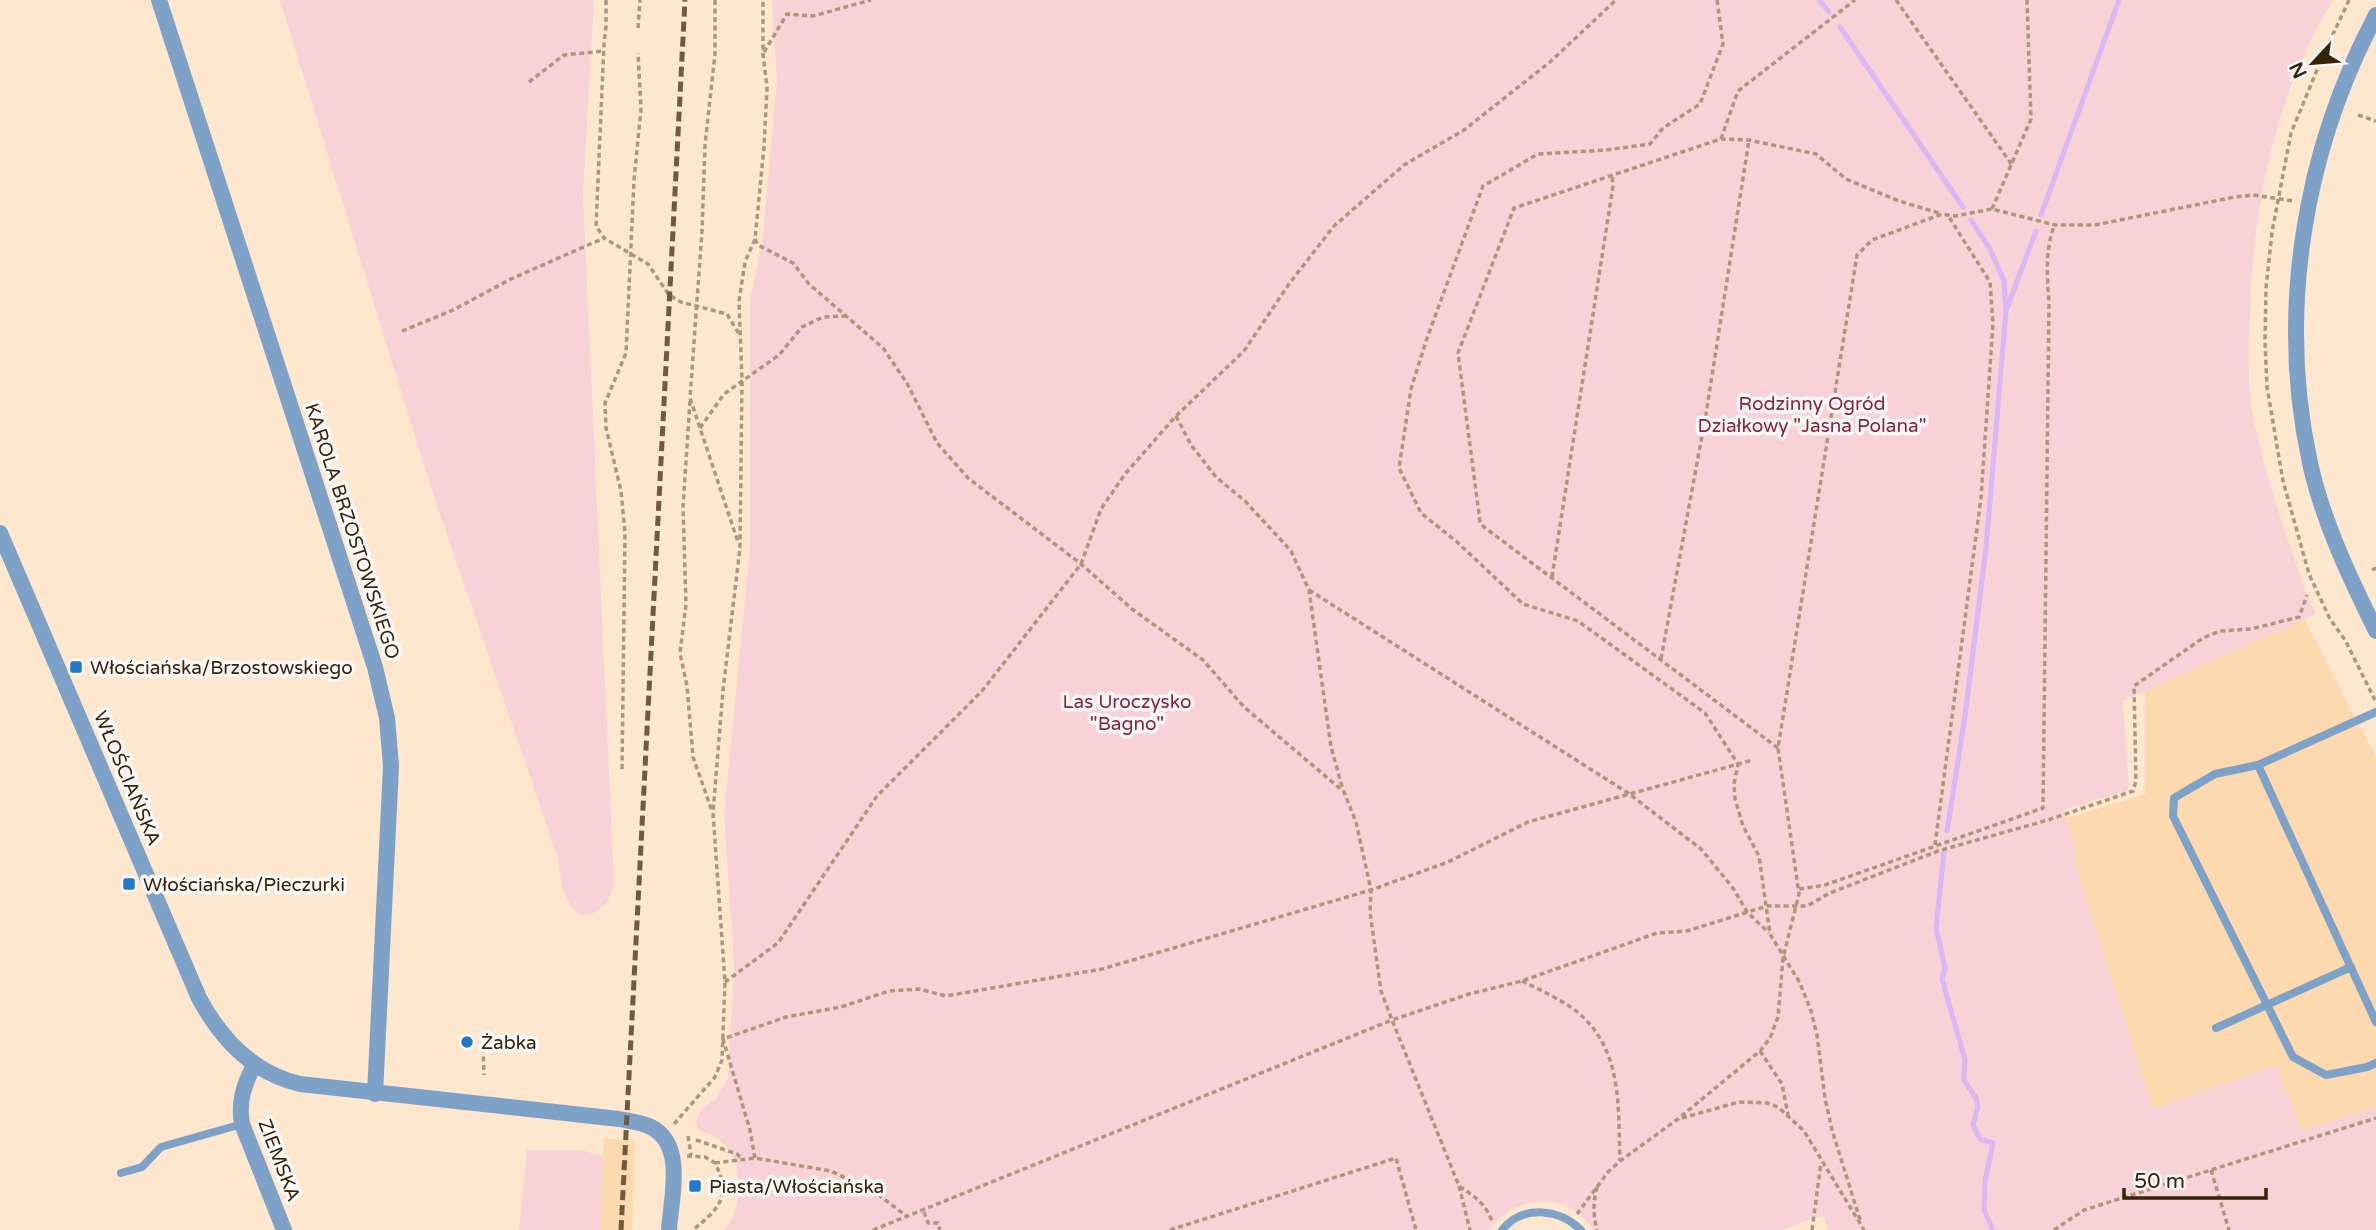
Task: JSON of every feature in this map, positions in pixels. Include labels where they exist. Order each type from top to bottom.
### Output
[{"type":"street","name":"KAROLA BRZOSTOWSKIEGO","points":[[159,0],[375,667],[387,718],[391,766],[375,1094]]},
{"type":"street","points":[[2376,15],[2348,69],[2308,204],[2298,277],[2296,330],[2297,384],[2304,430],[2322,506],[2376,631]]},
{"type":"street","name":"WŁOŚCIAŃSKA","points":[[0,533],[199,998],[228,1042],[254,1065],[284,1080],[375,1094],[642,1123],[663,1136]]},
{"type":"street","name":"ZIEMSKA","points":[[254,1065],[244,1085],[240,1108],[243,1124],[284,1230]]},
{"type":"street","points":[[663,1136],[673,1154],[669,1230]]},
{"type":"lane","points":[[2376,712],[2258,765],[2214,774],[2174,798],[2173,816],[2293,1057],[2326,1075],[2376,1063]]},
{"type":"lane","points":[[2258,765],[2376,1022]]},
{"type":"lane","points":[[2216,1028],[2351,967]]},
{"type":"lane","points":[[121,1173],[142,1167],[161,1147],[243,1124]]},
{"type":"lane","points":[[1503,1230],[1507,1224],[1524,1216],[1542,1212],[1559,1214],[1581,1230]]},
{"type":"path","points":[[606,0],[596,226],[604,238],[648,264],[669,295],[681,302],[727,314],[740,339]]},
{"type":"path","points":[[638,28],[640,0]]},
{"type":"path","points":[[713,813],[693,757],[688,687],[680,653],[686,604],[684,507],[705,145],[715,54],[715,0]]},
{"type":"path","points":[[663,1136],[715,1077],[722,1060],[725,982],[713,813],[723,690],[740,548],[740,301],[745,262],[755,239],[767,87],[763,54],[763,0]]},
{"type":"path","points":[[763,54],[787,14],[813,16],[872,0]]},
{"type":"path","points":[[725,982],[778,943],[877,796],[982,691],[1081,564],[1101,509],[1125,474],[1176,416],[1244,351],[1289,284],[1334,226],[1404,164],[1464,130],[1549,62],[1616,0]]},
{"type":"path","points":[[1717,0],[1723,44],[1700,104],[1663,128],[1650,144],[1538,154],[1483,186],[1411,388],[1399,468],[1421,513],[1457,542],[1523,604],[1578,621],[1705,713],[1738,764],[1734,784],[1735,799],[1743,826],[1759,856],[1770,934]]},
{"type":"path","points":[[1721,139],[1738,91],[1855,0]]},
{"type":"path","points":[[1896,0],[2012,165]]},
{"type":"path","points":[[1992,209],[2031,119],[2027,0]]},
{"type":"path","points":[[528,82],[564,55],[604,51]]},
{"type":"path","points":[[622,769],[625,533],[621,491],[606,428],[605,403],[626,353],[634,180],[641,108],[638,53]]},
{"type":"path","points":[[2358,115],[2376,121]]},
{"type":"path","points":[[1778,748],[1480,522],[1458,353],[1514,208],[1721,139],[1749,140],[1816,154],[1846,179],[1899,201],[1948,216],[1992,209],[2054,226],[2095,225],[2253,195],[2308,204]]},
{"type":"path","points":[[1661,659],[1706,414],[1749,140]]},
{"type":"path","points":[[1552,577],[1613,187],[1612,175]]},
{"type":"path","points":[[1581,1208],[1620,1161],[1678,1119],[1760,1051],[1770,1038],[1778,1017],[1783,958],[1799,889],[1778,748],[1857,255],[1872,240],[1942,214]]},
{"type":"path","points":[[1935,845],[1981,498],[1993,324],[1990,282],[1948,216]]},
{"type":"path","points":[[1799,889],[1825,885],[2043,808],[2049,303],[2046,265],[2054,226]]},
{"type":"path","points":[[402,331],[453,310],[511,279],[604,238]]},
{"type":"path","points":[[755,239],[758,245],[793,262],[809,284],[884,348],[907,383],[937,443],[968,478],[1081,564],[1132,609],[1203,660],[1244,707],[1344,792]]},
{"type":"path","points":[[700,428],[724,394],[779,355],[802,327],[823,317],[848,316]]},
{"type":"path","points":[[690,398],[740,548]]},
{"type":"path","points":[[1176,416],[1191,445],[1216,477],[1245,500],[1291,551],[1309,590],[1331,747],[1356,822],[1371,890],[1370,912],[1381,991],[1459,1186],[1470,1230]]},
{"type":"path","points":[[1309,590],[1628,793],[1701,849],[1733,888],[1747,912],[1770,934],[1800,983],[1818,1035],[1825,1098],[1832,1130],[1864,1230]]},
{"type":"path","points":[[873,1230],[1392,1020],[1469,994],[1522,981],[1657,933],[1687,932],[1767,906],[1807,906],[1830,893],[1938,851],[2048,820],[2133,791],[2137,781],[2134,686],[2203,638],[2220,631],[2251,629],[2299,617],[2307,595]]},
{"type":"path","points":[[723,1039],[786,1017],[841,1007],[889,991],[919,989],[946,996],[1102,969],[1371,890],[1448,862],[1528,822],[1753,760]]},
{"type":"path","points":[[1522,981],[1583,1016],[1605,1044],[1614,1072],[1620,1161]]},
{"type":"path","points":[[723,1039],[750,1130],[755,1158]]},
{"type":"path","points":[[483,1048],[484,1075]]},
{"type":"path","points":[[1760,1051],[1782,1084],[1788,1115]]},
{"type":"path","points":[[1678,1119],[1740,1102],[1767,1102],[1778,1107],[1804,1131],[1861,1223]]},
{"type":"path","points":[[2054,1230],[2084,1210],[2376,1118]]},
{"type":"path","points":[[696,1140],[737,1154],[742,1159]]},
{"type":"path","points":[[673,1154],[705,1157],[715,1163],[723,1184],[723,1198],[710,1217],[693,1230]]},
{"type":"path","points":[[715,1163],[755,1158],[831,1171],[876,1193],[908,1217]]},
{"type":"path","points":[[1170,1230],[1396,1158],[1416,1230]]},
{"type":"path","points":[[1812,1230],[1821,1161]]},
{"type":"path","points":[[2211,1170],[2229,1230]]},
{"type":"path","points":[[1597,1230],[1594,1200],[1598,1185]]},
{"type":"path","points":[[1459,1186],[1489,1210],[1494,1230]]},
{"type":"path","points":[[923,1212],[928,1223],[938,1223],[940,1230]]},
{"type":"shaded area","points":[[2304,618],[2376,758],[2376,1107],[2302,1130],[2276,1066],[2153,1109],[2079,876],[2075,848],[2065,819],[2145,794],[2145,691]]},
{"type":"shaded area","points":[[604,1138],[635,1142],[632,1230],[600,1230]]},
{"type":"green space","points":[[280,0],[594,0],[583,194],[614,884],[605,905],[584,916],[571,905],[563,890],[557,855],[430,485]]},
{"type":"green space","points":[[772,0],[2333,0],[2296,74],[2271,152],[2256,232],[2249,339],[2250,399],[2259,442],[2281,519],[2316,614],[2123,701],[2129,787],[2126,791],[2063,810],[2075,848],[2079,876],[2153,1109],[2276,1066],[2302,1130],[2376,1107],[2376,1230],[1829,1230],[1823,1215],[1781,1230],[1594,1230],[1574,1210],[1552,1202],[1540,1201],[1528,1203],[1506,1213],[1489,1230],[724,1230],[731,1221],[738,1198],[735,1162],[723,1143],[698,1129],[696,1121],[701,1110],[717,1098],[728,1078],[734,964],[724,814],[750,546],[750,300],[762,244],[777,80]]},
{"type":"green space","points":[[527,1150],[580,1150],[603,1156],[600,1230],[519,1230]]},
{"type":"waterway","points":[[1819,0],[1829,12]]},
{"type":"waterway","points":[[2041,215],[2119,0]]},
{"type":"waterway","points":[[1840,27],[1963,207]]},
{"type":"waterway","points":[[1947,831],[1965,716],[1986,548],[2006,311],[2004,281],[1990,249],[1971,220]]},
{"type":"waterway","points":[[2007,308],[2036,231]]},
{"type":"waterway","points":[[1944,852],[1936,928],[1945,968],[1942,979],[1965,1060],[1964,1080],[1976,1098],[1978,1107],[1973,1125],[1980,1139],[1993,1143],[1985,1181],[1984,1210],[1993,1230]]},
{"type":"railway","points":[[621,1230],[685,0]]},
{"type":"place","name":"Włościańska/Brzostowskiego","points":[[76,667]]},
{"type":"place","name":"Włościańska/Pieczurki","points":[[129,884]]},
{"type":"place","name":"Żabka","points":[[467,1042]]},
{"type":"place","name":"Piasta/Włościańska","points":[[695,1186]]},
{"type":"park label","name":"Rodzinny Ogród Działkowy \"Jasna Polana\"","points":[[1812,414]]},
{"type":"park label","name":"Las Uroczysko \"Bagno\"","points":[[1127,712]]}]
